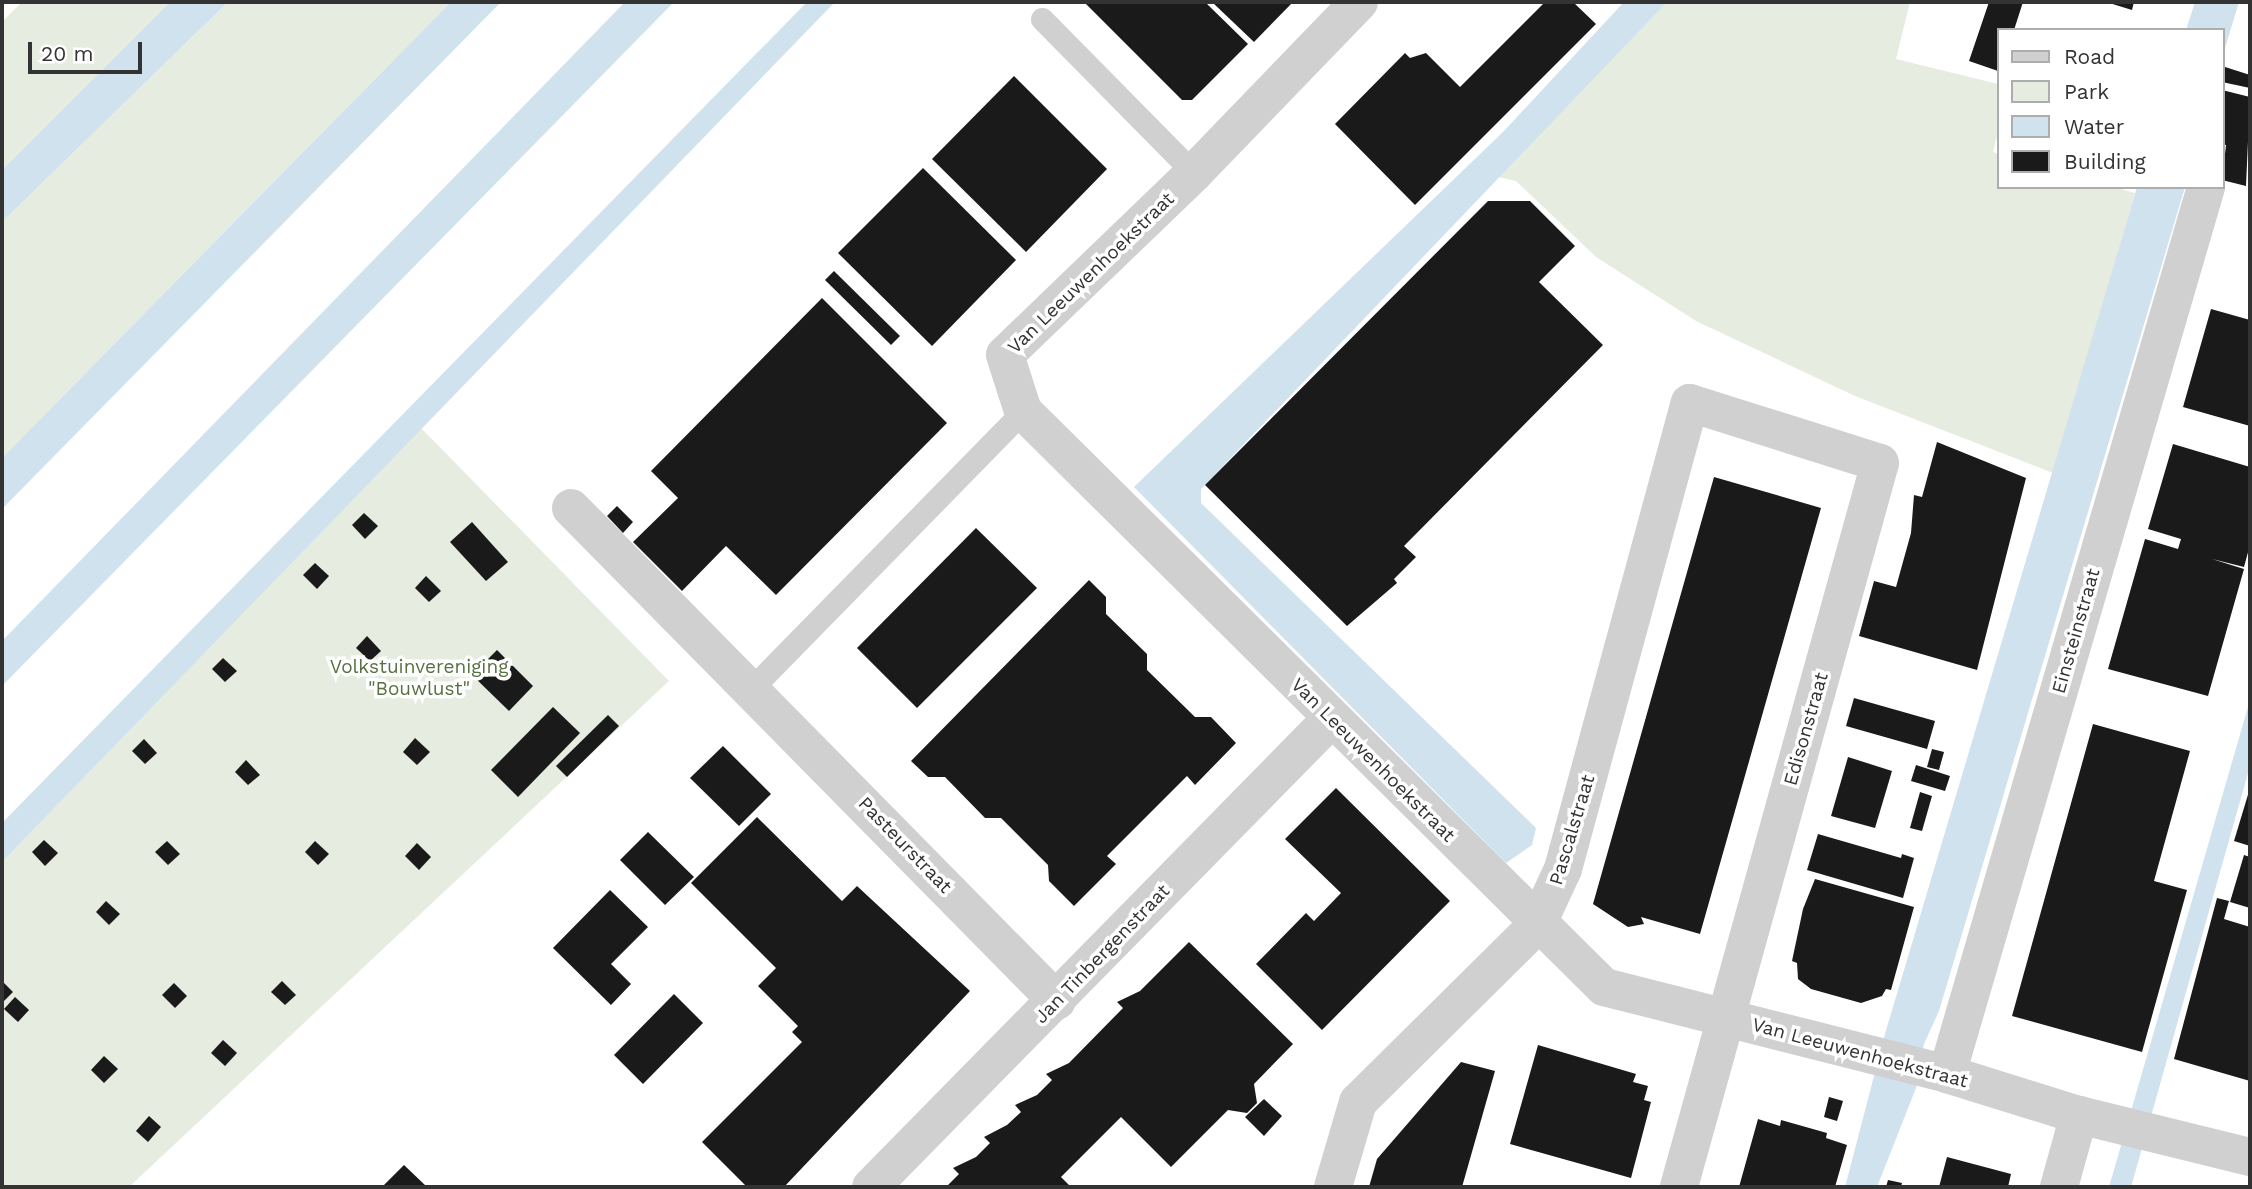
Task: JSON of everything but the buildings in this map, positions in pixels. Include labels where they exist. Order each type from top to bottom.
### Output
[{"type":"street","name":"Van Leeuwenhoekstraat","points":[[1359,2],[1194,173],[1005,355],[1023,411],[1537,925],[1604,987],[1936,1072],[2094,1119]]},
{"type":"street","name":"Einsteinstraat","points":[[1936,1072],[2205,189]]},
{"type":"street","name":"Pascalstraat","points":[[1333,1187],[1358,1102],[1537,925],[1563,869],[1690,403]]},
{"type":"street","name":"Edisonstraat","points":[[1679,1187],[1880,463],[1690,403]]},
{"type":"street","name":"Pasteurstraat","points":[[571,508],[752,688],[1057,1001]]},
{"type":"street","name":"Jan Tinbergenstraat","points":[[871,1187],[1057,1001],[1331,719]]},
{"type":"street","points":[[2059,1187],[2094,1119],[2250,1157]]},
{"type":"lane","points":[[1042,19],[1194,173]]},
{"type":"lane","points":[[752,688],[1023,411]]},
{"type":"green space","points":[[22,2],[170,2],[2,170],[2,22]]},
{"type":"green space","points":[[228,2],[451,2],[2,458],[2,222]]},
{"type":"green space","points":[[1667,2],[1910,2],[1896,59],[1996,84],[1996,140],[1993,152],[1996,153],[1996,189],[2121,189],[2135,193],[2053,473],[1855,396],[1696,321],[1596,257],[1516,181],[1498,177]]},
{"type":"green space","name":"Volkstuinvereniging \"Bouwlust\"","points":[[421,428],[669,681],[129,1187],[2,1187],[2,862]]},
{"type":"water","points":[[170,2],[228,2],[2,222],[2,170]]},
{"type":"water","points":[[451,2],[501,2],[2,509],[2,458]]},
{"type":"water","points":[[625,2],[674,2],[2,686],[2,641]]},
{"type":"water","points":[[807,2],[835,2],[2,862],[2,823]]},
{"type":"water","points":[[1624,2],[1667,2],[1201,489],[1201,503],[1536,828],[1532,845],[1506,863],[1134,487],[1503,132]]},
{"type":"water","points":[[2195,2],[2239,2],[2224,51],[2224,28],[2187,28]]},
{"type":"water","points":[[2136,189],[2184,189],[1939,1011],[1924,1044],[1916,1088],[1877,1187],[1845,1187],[1885,1034]]},
{"type":"water","points":[[2250,700],[2250,766],[2131,1187],[2109,1187]]}]
